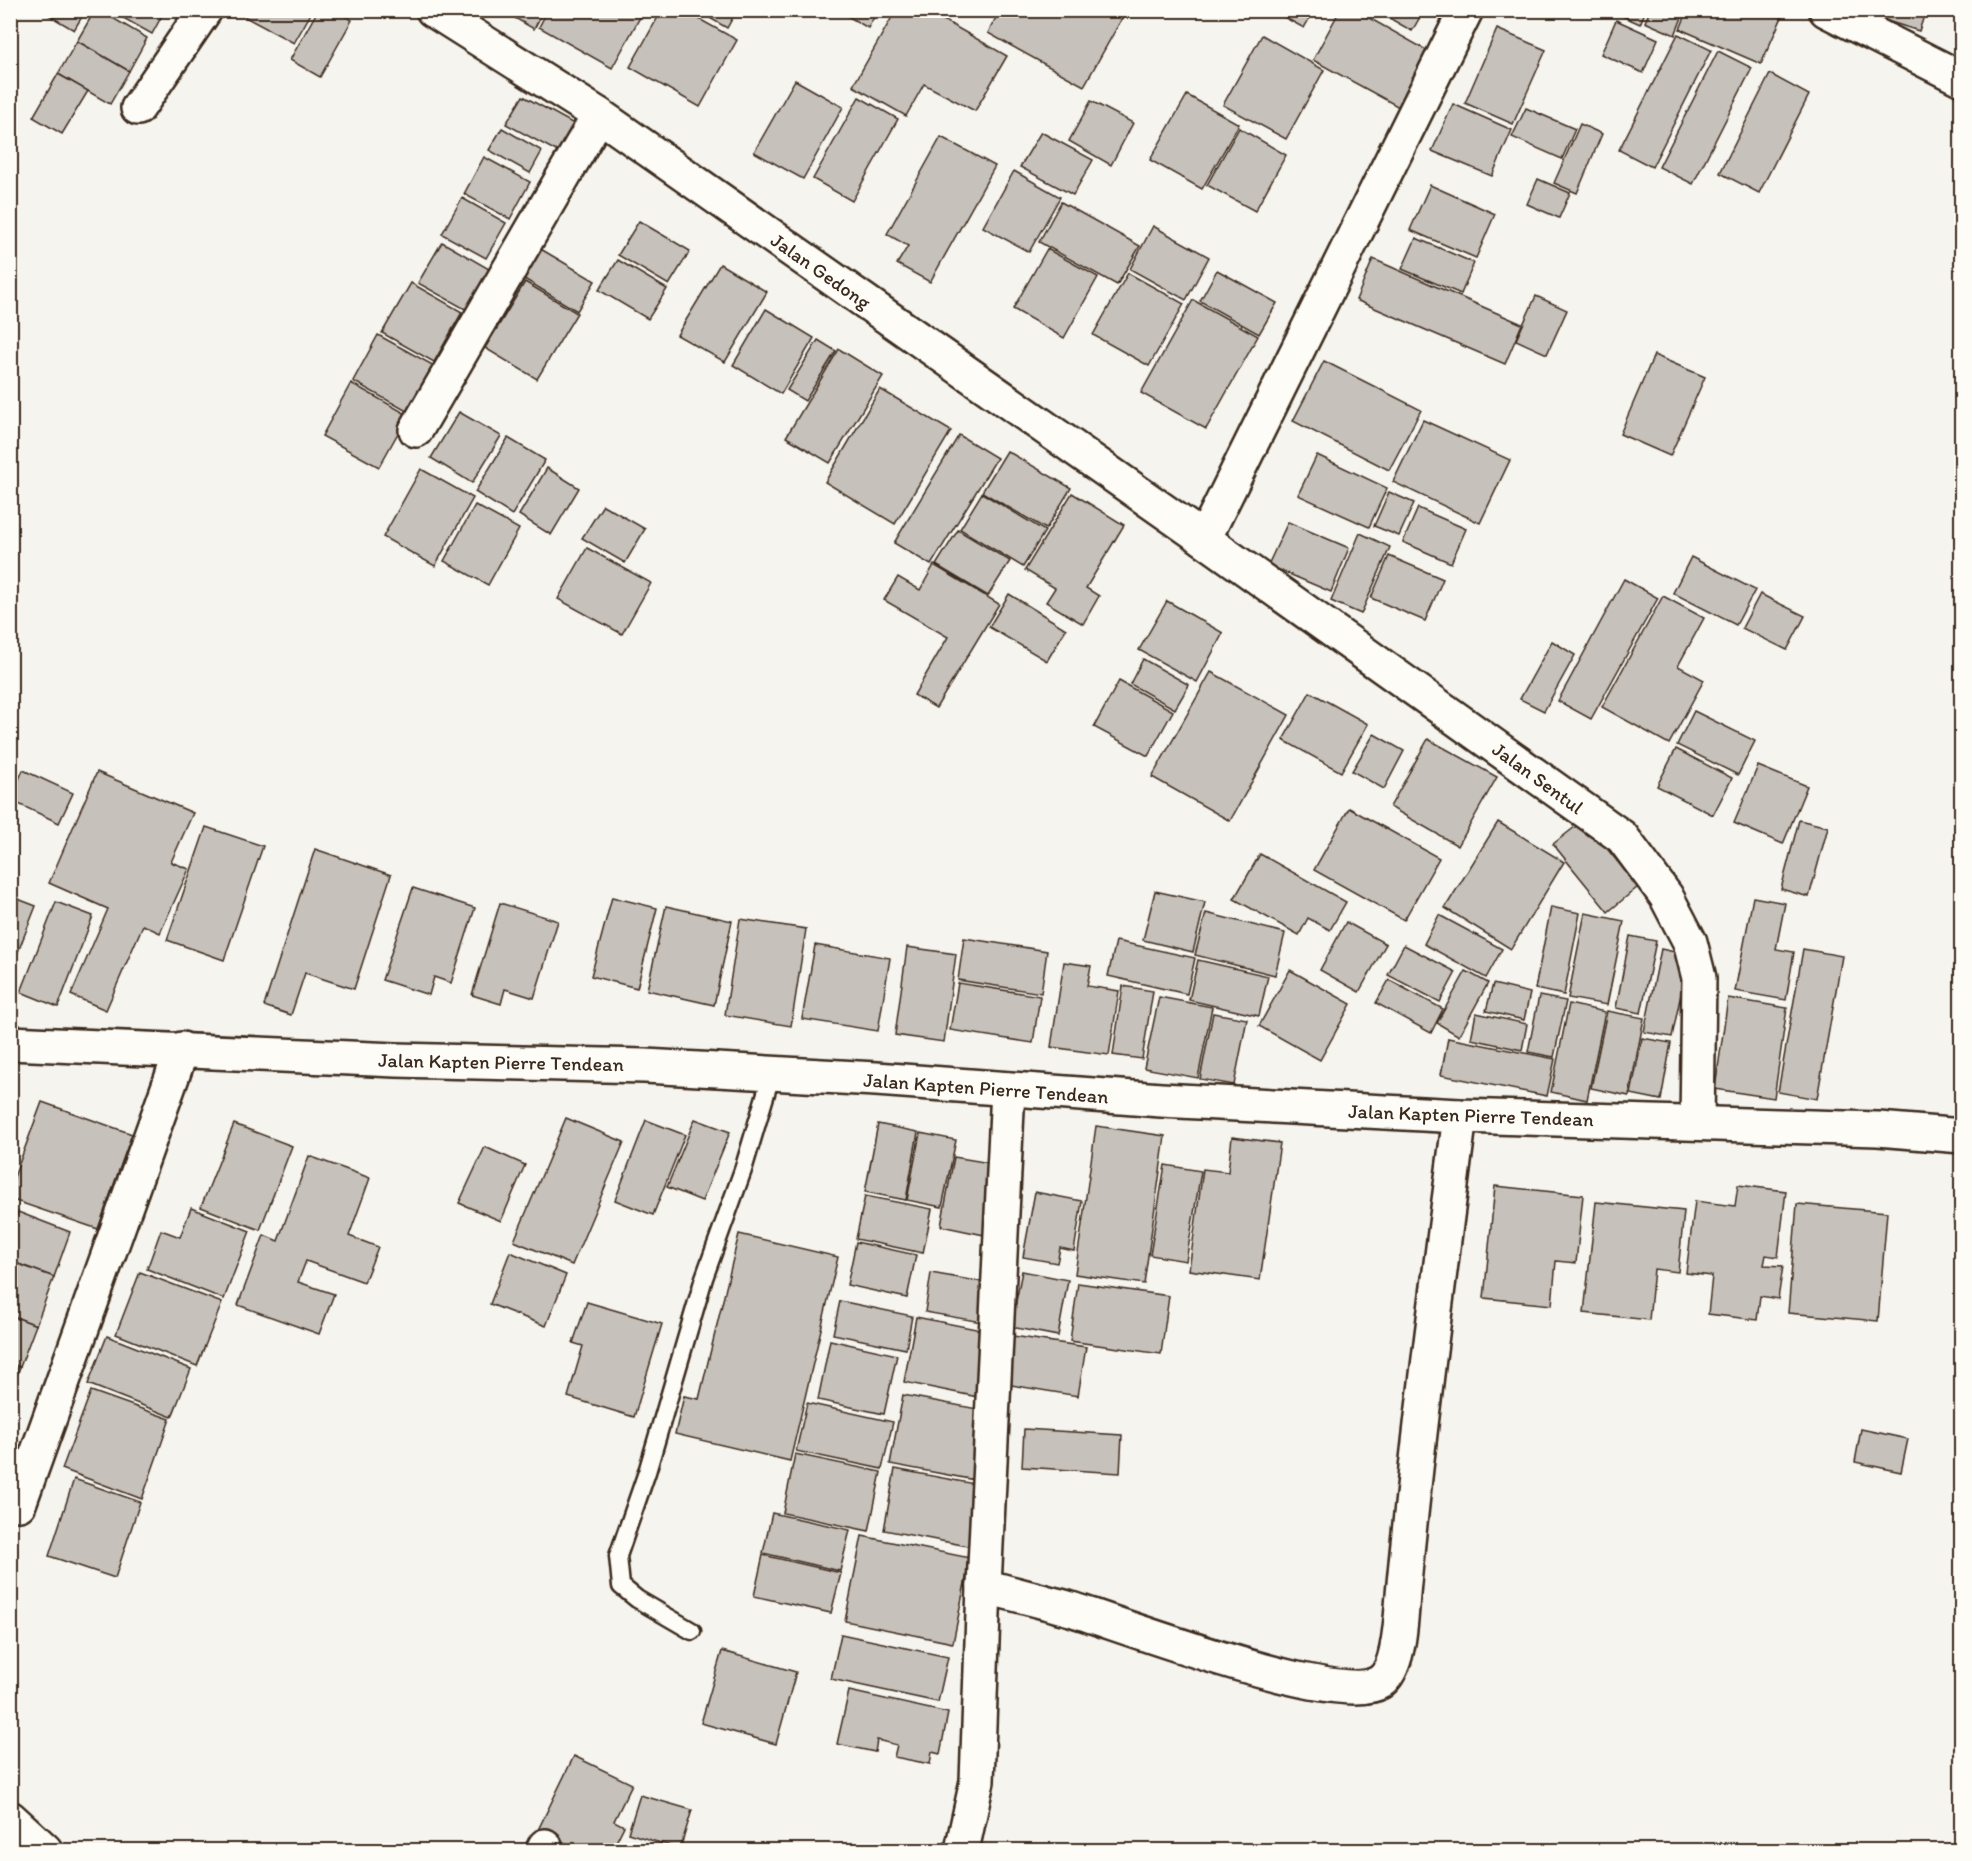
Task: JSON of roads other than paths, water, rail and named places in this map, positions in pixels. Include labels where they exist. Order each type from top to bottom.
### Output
[{"type":"street","points":[[138,108],[205,10]]},
{"type":"street","name":"Jalan Gedong","points":[[433,10],[599,115],[1204,539]]},
{"type":"street","points":[[1204,539],[1466,10]]},
{"type":"street","points":[[1826,10],[1962,79]]},
{"type":"street","points":[[416,430],[599,115]]},
{"type":"street","name":"Jalan Sentul","points":[[1204,539],[1622,837],[1660,887],[1690,942],[1699,978],[1697,1123]]},
{"type":"street","name":"Jalan Kapten Pierre Tendean","points":[[10,1043],[396,1060],[645,1066],[1161,1100],[1460,1116],[1878,1130],[1962,1136]]},
{"type":"street","points":[[19,1504],[182,1049]]},
{"type":"street","points":[[962,1851],[977,1781],[1008,1089]]},
{"type":"street","points":[[984,1586],[1068,1609],[1260,1671],[1326,1686],[1380,1683],[1392,1669],[1398,1642],[1411,1503],[1460,1116]]},
{"type":"street","points":[[10,1818],[45,1851]]},
{"type":"lane","points":[[692,1631],[637,1599],[621,1586],[618,1556],[647,1472],[704,1278],[744,1170],[772,1073]]}]
